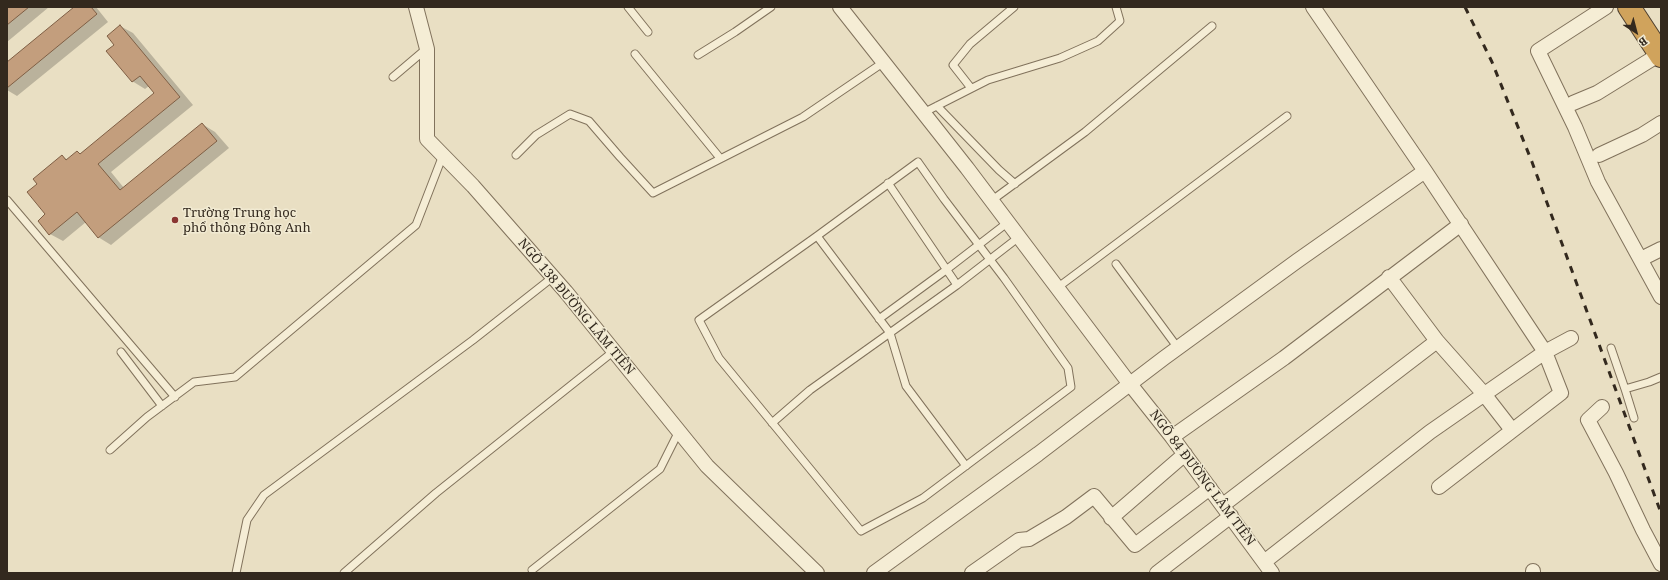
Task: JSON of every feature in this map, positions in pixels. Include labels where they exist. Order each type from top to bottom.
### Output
[{"type":"highway","points":[[1630,8],[1660,55]]},
{"type":"street","name":"NGÕ 138 ĐƯỜNG LÂM TIÊN","points":[[416,7],[427,48],[427,139],[473,186],[552,277],[707,466],[811,572]]},
{"type":"street","name":"NGÕ 84 ĐƯỜNG LÂM TIÊN","points":[[840,7],[884,62],[1185,454],[1272,573]]},
{"type":"street","points":[[1313,7],[1426,171],[1545,352],[1561,393],[1439,487]]},
{"type":"street","points":[[1606,7],[1538,51],[1575,127],[1598,182],[1642,259],[1661,297]]},
{"type":"street","points":[[1573,103],[1597,94],[1660,55]]},
{"type":"street","points":[[1599,155],[1642,135],[1661,123]]},
{"type":"street","points":[[874,573],[1038,454],[1178,348],[1297,261],[1426,171]]},
{"type":"street","points":[[1172,437],[1284,358],[1461,224]]},
{"type":"street","points":[[1642,259],[1661,249]]},
{"type":"street","points":[[1390,277],[1438,341],[1484,394],[1512,430]]},
{"type":"street","points":[[1264,562],[1430,432],[1545,352],[1571,338]]},
{"type":"street","points":[[1157,573],[1227,510],[1438,341]]},
{"type":"street","points":[[1602,407],[1588,420],[1616,473],[1642,530],[1661,564]]},
{"type":"street","points":[[1111,518],[1185,454]]},
{"type":"street","points":[[972,573],[1019,540],[1029,539],[1066,517],[1094,496],[1135,545],[1210,488]]},
{"type":"lane","points":[[628,7],[648,32]]},
{"type":"lane","points":[[698,55],[736,32],[771,7]]},
{"type":"lane","points":[[971,88],[953,65],[970,44],[1014,7]]},
{"type":"lane","points":[[923,113],[988,80],[1060,58],[1098,41],[1120,21],[1116,7]]},
{"type":"lane","points":[[991,201],[1084,132],[1212,26]]},
{"type":"lane","points":[[393,77],[427,48]]},
{"type":"lane","points":[[635,54],[720,158]]},
{"type":"lane","points":[[516,155],[536,135],[570,114],[589,121],[653,193],[803,117],[884,62]]},
{"type":"lane","points":[[936,106],[999,170],[1015,184]]},
{"type":"lane","points":[[1057,288],[1287,116]]},
{"type":"lane","points":[[110,450],[162,406],[194,382],[235,377],[416,225],[443,156]]},
{"type":"lane","points":[[918,162],[944,200],[1004,278],[1068,368],[1071,387],[923,498],[861,531],[719,358],[699,320],[817,236],[918,162]]},
{"type":"lane","points":[[888,184],[957,285]]},
{"type":"lane","points":[[7,200],[174,397]]},
{"type":"lane","points":[[879,319],[1007,223]]},
{"type":"lane","points":[[817,236],[890,333],[906,386],[966,466]]},
{"type":"lane","points":[[772,423],[810,390],[957,285],[1019,238]]},
{"type":"lane","points":[[1116,264],[1178,348]]},
{"type":"lane","points":[[236,573],[247,520],[264,495],[473,340],[552,277]]},
{"type":"lane","points":[[1612,348],[1634,418]]},
{"type":"lane","points":[[344,573],[436,493],[614,351]]},
{"type":"lane","points":[[121,352],[162,406]]},
{"type":"lane","points":[[1625,389],[1661,377]]},
{"type":"lane","points":[[532,570],[660,469],[679,431]]},
{"type":"building","points":[[7,7],[29,7],[7,25]]},
{"type":"building","points":[[74,7],[91,7],[97,14],[7,88],[7,62]]},
{"type":"building","points":[[120,25],[180,97],[98,164],[120,190],[202,123],[217,141],[98,238],[77,212],[49,235],[38,221],[45,214],[27,192],[37,184],[33,179],[62,155],[66,160],[77,151],[80,154],[154,93],[140,76],[132,82],[106,51],[114,45],[107,36]]},
{"type":"railway","points":[[1465,7],[1492,62],[1532,162],[1661,513]]},
{"type":"place","name":"Trường Trung học phổ thông Đông Anh","points":[[175,220]]}]
